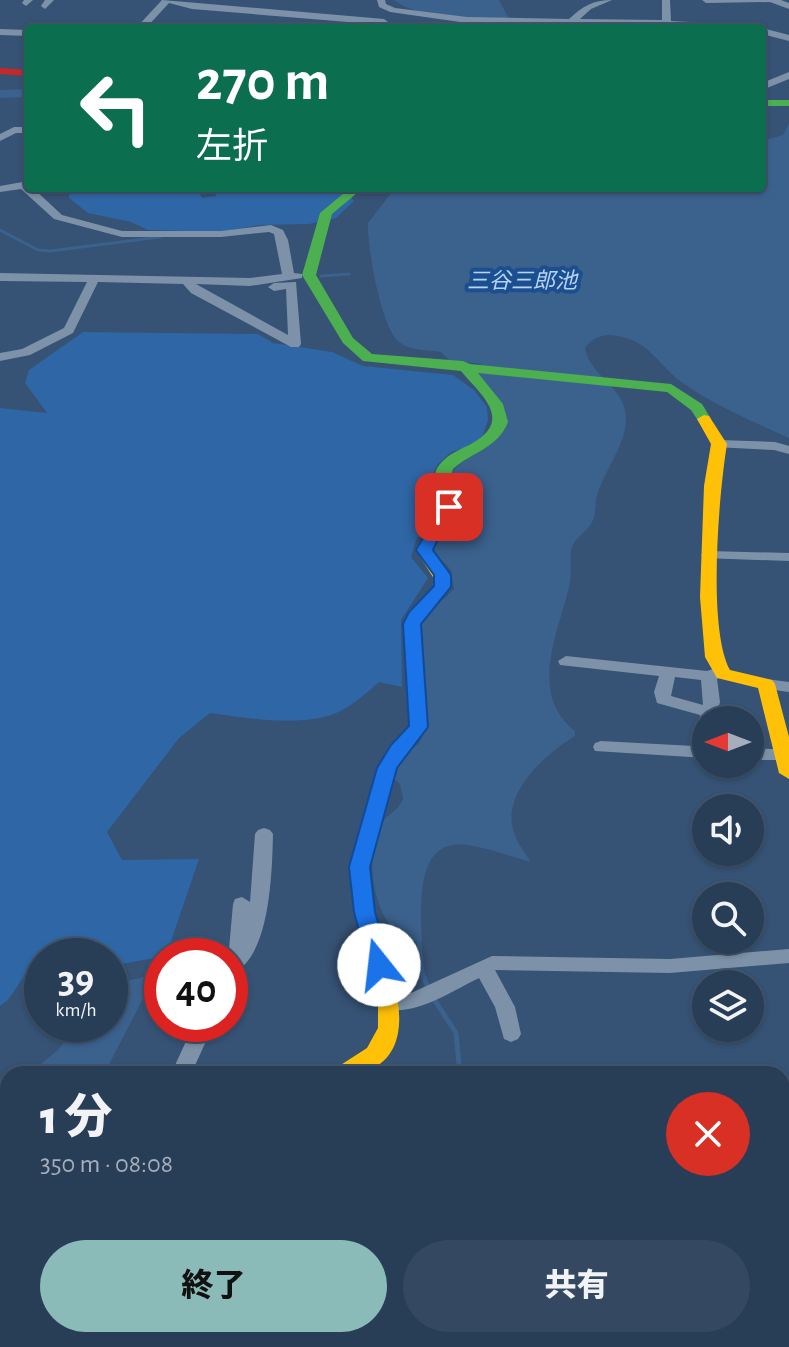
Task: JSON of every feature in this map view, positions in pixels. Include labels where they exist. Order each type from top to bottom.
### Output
[{"type":"street","points":[[145,24],[168,0],[192,6],[370,24]]},
{"type":"street","points":[[381,0],[382,5],[393,10],[467,20],[564,24],[588,7],[608,0]]},
{"type":"street","points":[[666,0],[670,24]]},
{"type":"street","points":[[706,0],[770,0],[789,6]]},
{"type":"street","points":[[381,24],[393,10]]},
{"type":"street","points":[[0,32],[24,33]]},
{"type":"street","points":[[766,32],[789,38]]},
{"type":"street","points":[[0,71],[24,73]]},
{"type":"street","points":[[766,85],[789,75]]},
{"type":"street","points":[[766,103],[789,103]]},
{"type":"street","points":[[0,138],[14,130],[24,130]]},
{"type":"street","points":[[0,189],[24,184]]},
{"type":"street","points":[[33,192],[58,217],[122,234],[221,234],[271,228],[279,232],[282,240],[289,278]]},
{"type":"street","points":[[352,192],[326,213],[309,275],[348,340],[368,358],[484,367],[671,388],[697,407],[719,444],[712,467],[712,527],[708,555],[714,674],[711,706]]},
{"type":"street","points":[[0,277],[250,282],[309,275]]},
{"type":"street","points":[[0,357],[26,352],[69,330],[94,279]]},
{"type":"street","points":[[187,281],[195,290],[295,344],[292,285],[263,288],[250,282]]},
{"type":"street","points":[[356,1066],[375,1054],[385,1041],[389,1003],[364,912],[359,867],[387,768],[398,749],[418,727],[412,624],[415,615],[443,587],[444,582],[424,550],[430,537],[442,525],[450,502],[442,486],[442,472],[455,459],[485,444],[494,435],[501,419],[499,410],[463,365]]},
{"type":"street","points":[[719,444],[775,446],[789,450]]},
{"type":"street","points":[[708,555],[789,557]]},
{"type":"street","points":[[566,661],[714,674],[789,687]]},
{"type":"street","points":[[669,671],[662,692],[663,699],[692,712]]},
{"type":"street","points":[[766,684],[788,764]]},
{"type":"street","points":[[601,747],[692,751]]},
{"type":"street","points":[[764,758],[788,764]]},
{"type":"street","points":[[248,942],[254,927],[263,875],[264,834]]},
{"type":"street","points":[[240,938],[242,904]]},
{"type":"street","points":[[389,1003],[414,1000],[492,963],[670,966],[789,956]]},
{"type":"street","points":[[483,968],[505,1007],[511,1034]]},
{"type":"street","points":[[185,1066],[196,1042]]},
{"type":"shaded area","points":[[69,192],[199,192],[202,198],[216,196],[215,192],[346,192],[354,201],[336,218],[309,224],[260,225],[219,232],[148,230],[131,222],[88,213],[69,198]]},
{"type":"shaded area","points":[[83,332],[258,334],[273,343],[332,352],[363,366],[453,375],[474,390],[487,407],[488,420],[483,435],[472,446],[451,452],[437,465],[433,474],[432,519],[416,540],[411,557],[428,578],[401,620],[402,687],[379,682],[342,710],[314,719],[269,720],[210,713],[179,738],[107,832],[122,860],[199,859],[172,938],[144,938],[144,960],[128,963],[128,938],[24,938],[24,976],[8,1000],[0,1006],[0,408],[47,413],[25,383],[29,370]]},
{"type":"water","points":[[394,0],[499,0],[509,19],[432,14]]},
{"type":"water","name":"三谷三郎池","points":[[789,124],[789,438],[693,390],[634,341],[607,335],[595,339],[585,348],[594,367],[621,399],[626,420],[622,441],[599,490],[593,521],[572,547],[570,583],[550,661],[552,699],[561,716],[575,731],[575,736],[541,762],[516,797],[512,811],[513,829],[531,862],[471,846],[453,845],[441,849],[432,858],[423,885],[422,942],[406,938],[393,929],[377,898],[373,879],[374,842],[381,823],[403,799],[400,784],[394,779],[402,758],[419,743],[428,725],[421,623],[454,589],[451,570],[433,551],[454,519],[458,507],[454,469],[504,430],[478,374],[481,364],[449,360],[441,352],[408,347],[392,334],[376,286],[368,223],[392,192],[766,192],[766,140],[783,135]]},
{"type":"water","points":[[144,977],[144,997],[128,1028],[128,981]]},
{"type":"water","points":[[64,1042],[121,1042],[108,1066],[40,1066]]},
{"type":"waterway","points":[[0,94],[24,93]]},
{"type":"waterway","points":[[0,230],[38,250],[50,251],[160,237]]},
{"type":"waterway","points":[[321,276],[349,274]]},
{"type":"waterway","points":[[419,942],[422,973],[428,988]]},
{"type":"waterway","points":[[432,996],[456,1033],[459,1066]]},
{"type":"traffic: fast","points":[[766,103],[789,103]]},
{"type":"traffic: fast","points":[[352,192],[326,213],[309,275],[348,340],[368,358],[671,388],[697,407],[704,419]]},
{"type":"traffic: fast","points":[[441,522],[449,500],[442,479],[446,467],[488,440],[497,432],[501,422],[496,404],[463,365]]},
{"type":"traffic: slow","points":[[704,419],[719,444],[712,486],[709,597],[714,657],[723,674],[766,684],[789,773]]},
{"type":"traffic: slow","points":[[356,1066],[375,1054],[385,1041],[389,1028],[389,1003],[364,912],[359,867],[387,768],[398,749],[418,727],[412,624],[415,615],[443,587],[444,582],[424,550],[441,522]]},
{"type":"traffic: jam","points":[[0,71],[24,73]]},
{"type":"route","points":[[379,965],[364,912],[359,867],[387,768],[398,749],[418,727],[412,624],[415,615],[443,587],[442,575],[424,550],[426,542],[442,525],[449,507]]}]
